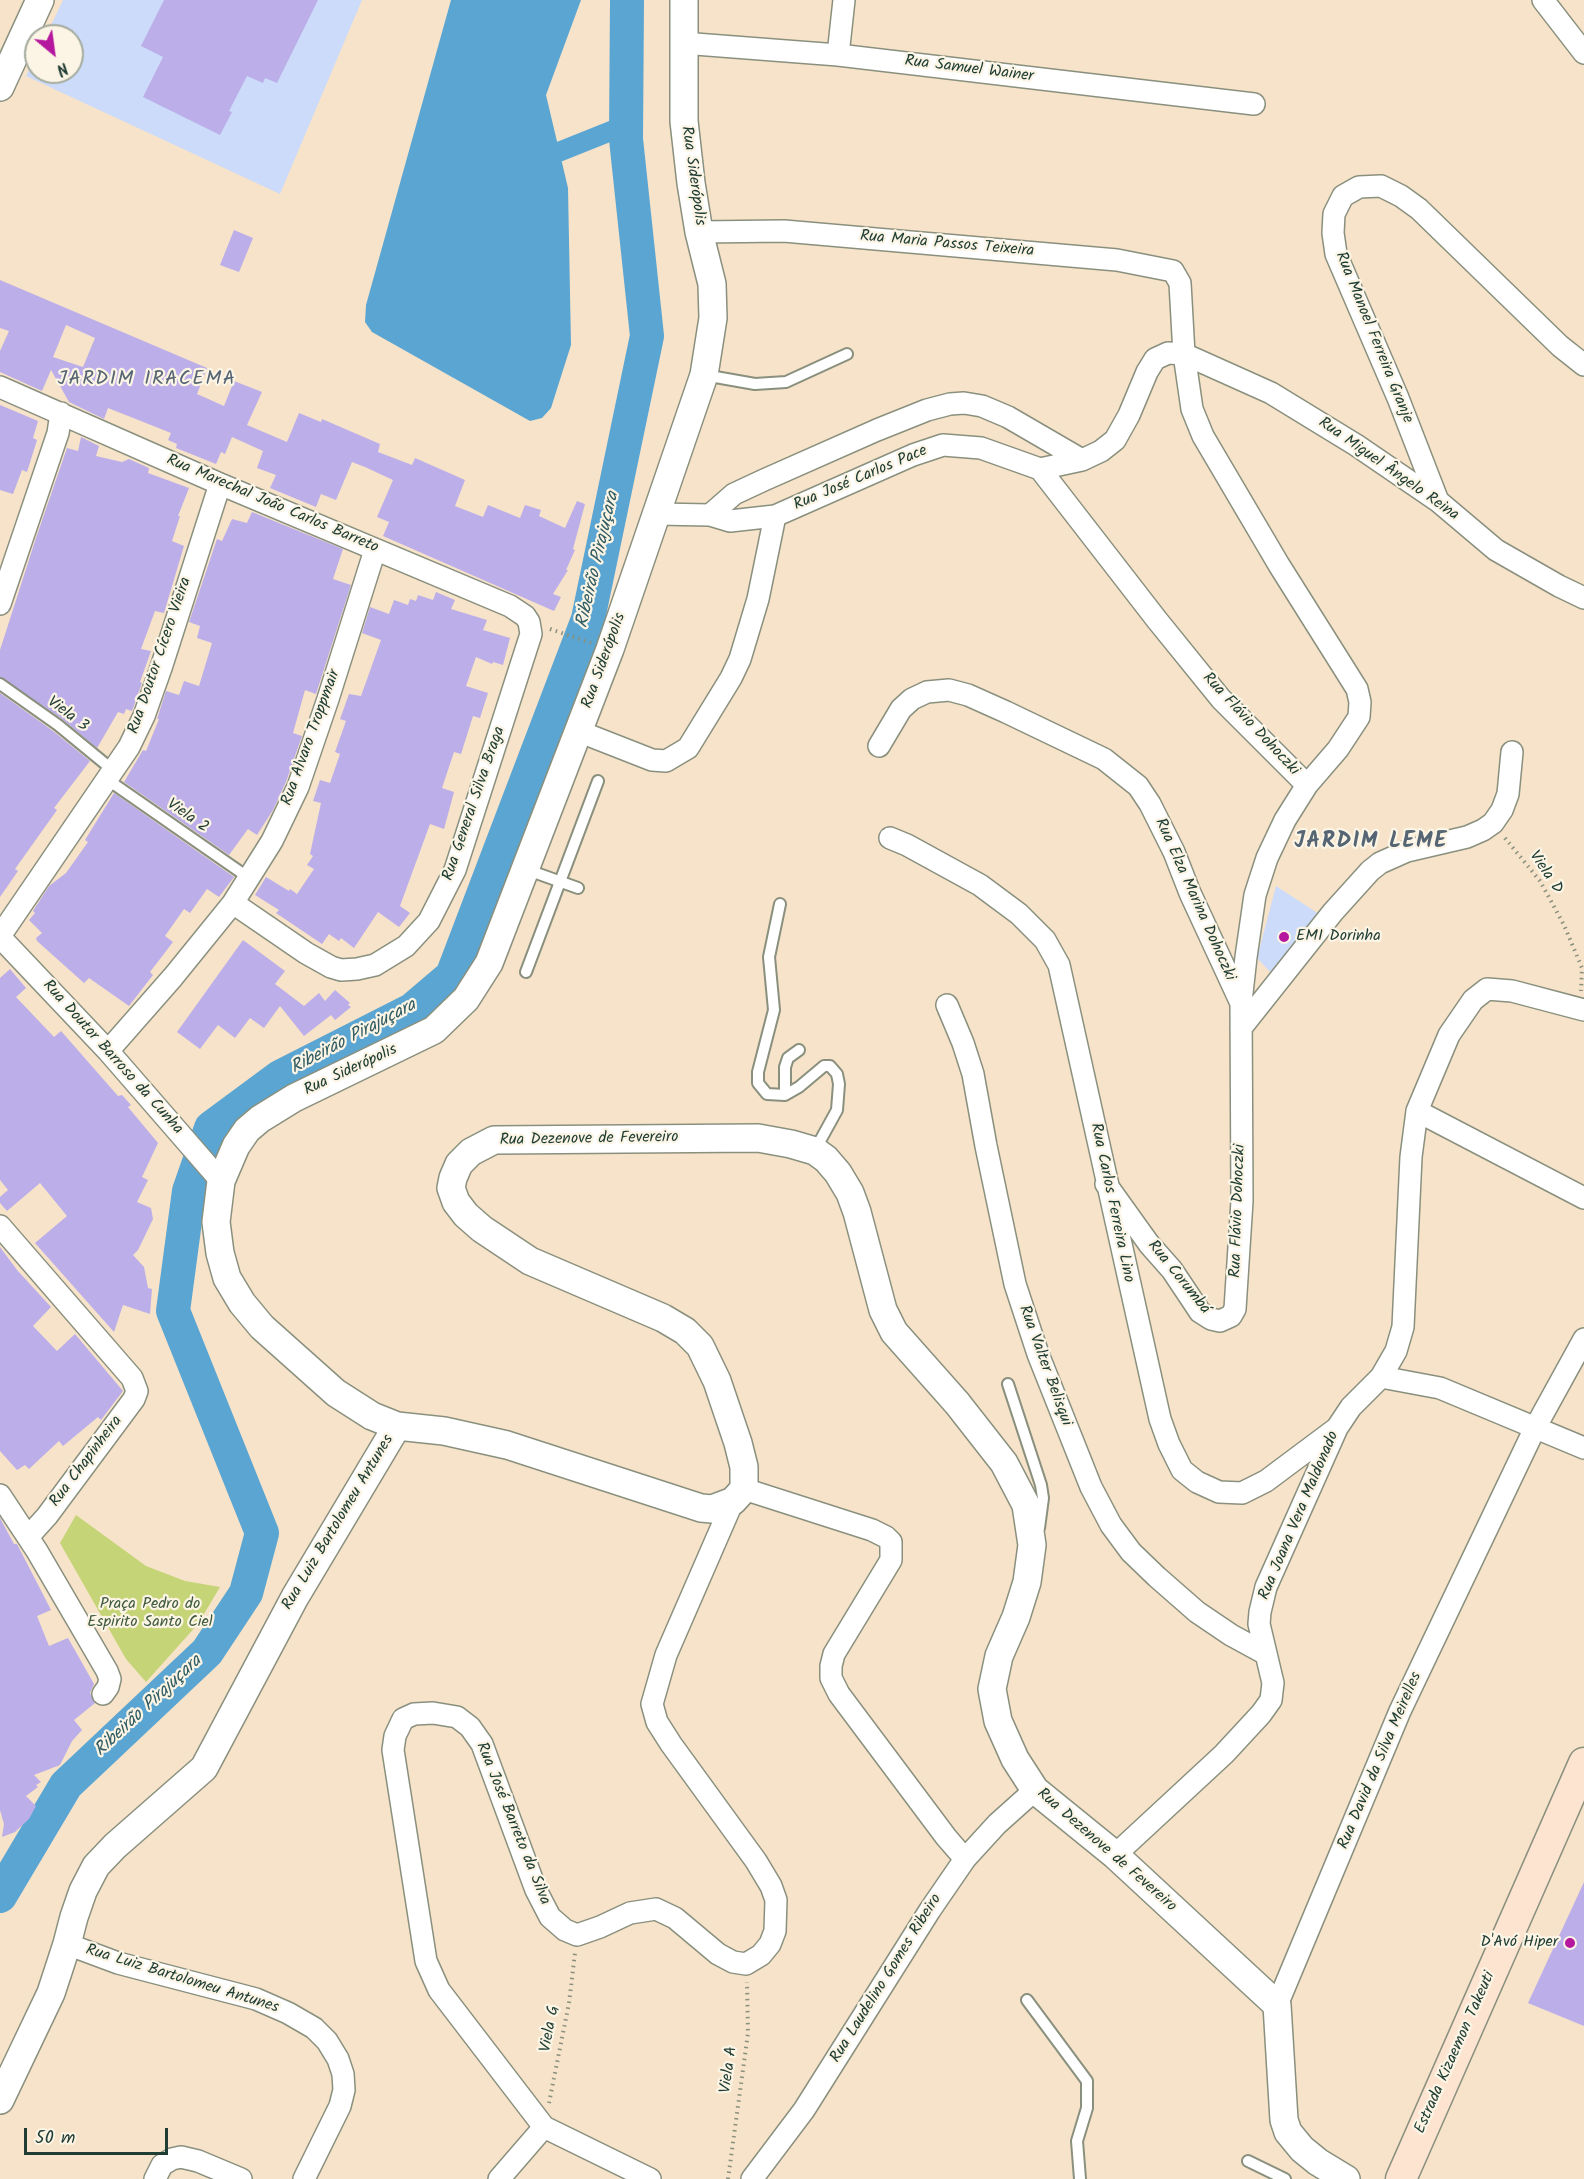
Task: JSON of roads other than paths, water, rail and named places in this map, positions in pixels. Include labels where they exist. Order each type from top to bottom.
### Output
[{"type":"main road","name":"Estrada Kizaemon Takeuti","points":[[1401,2179],[1584,1763]]},
{"type":"street","points":[[4,70],[40,0]]},
{"type":"street","name":"Rua Siderópolis","points":[[221,1181],[236,1146],[247,1130],[260,1119],[294,1098],[434,1030],[466,999],[489,963],[610,649],[704,375],[713,318],[712,284],[699,232],[684,121],[682,43],[684,0]]},
{"type":"street","points":[[838,55],[844,0]]},
{"type":"street","points":[[1543,0],[1584,53]]},
{"type":"street","name":"Rua Samuel Wainer","points":[[682,43],[838,55],[1254,104]]},
{"type":"street","name":"Rua Manoel Ferreira Granje","points":[[1438,501],[1398,398],[1336,254],[1333,232],[1334,214],[1344,196],[1359,187],[1381,186],[1401,196],[1419,209],[1560,346],[1584,365]]},
{"type":"street","name":"Rua Maria Passos Teixeira","points":[[699,232],[784,231],[1117,260],[1173,271],[1179,279],[1181,290],[1184,354]]},
{"type":"street","points":[[1040,469],[1082,460],[1101,451],[1115,440],[1155,359],[1168,353],[1184,354],[1192,409],[1203,436],[1279,565],[1357,689],[1360,702],[1359,717],[1338,749],[1307,785]]},
{"type":"street","name":"Rua Miguel Ângelo Reina","points":[[1184,354],[1271,393],[1356,445],[1438,501],[1496,550],[1584,598]]},
{"type":"street","name":"Rua Marechal João Carlos Barreto","points":[[0,387],[220,484],[510,606],[525,616],[529,622],[531,634]]},
{"type":"street","points":[[710,515],[734,494],[764,480],[877,430],[927,410],[950,404],[964,403],[982,406],[1008,417],[1082,460]]},
{"type":"street","points":[[0,604],[58,433],[61,413]]},
{"type":"street","name":"Rua José Carlos Pace","points":[[657,514],[710,515],[730,521],[775,516],[913,455],[943,446],[981,448],[1040,469]]},
{"type":"street","name":"Rua Flávio Dohoczki","points":[[1040,469],[1221,699],[1307,785],[1267,858],[1255,895],[1241,1002],[1242,1202],[1235,1309]]},
{"type":"street","name":"Rua Doutor Cícero Vieira","points":[[0,937],[129,747],[144,716],[220,484]]},
{"type":"street","points":[[578,730],[652,760],[666,761],[688,748],[740,658],[758,599],[775,516]]},
{"type":"street","name":"Rua Alvaro Troppmair","points":[[108,1051],[173,977],[233,903],[272,841],[298,788],[375,550]]},
{"type":"street","name":"Rua General Silva Braga","points":[[233,903],[306,953],[341,970],[375,965],[406,946],[429,921],[455,870],[531,634]]},
{"type":"street","name":"Rua Elza Marina Dohoczki","points":[[879,746],[901,710],[912,699],[927,692],[949,690],[968,695],[1006,712],[1114,766],[1138,786],[1150,804],[1241,1002]]},
{"type":"street","points":[[1242,1028],[1333,912],[1370,871],[1380,863],[1407,851],[1467,837],[1493,823],[1502,810],[1508,794],[1512,752]]},
{"type":"street","name":"Rua Carlos Ferreira Lino","points":[[890,838],[907,844],[980,885],[1019,914],[1045,940],[1059,965],[1160,1419],[1182,1470],[1197,1482],[1219,1492],[1242,1493],[1266,1481],[1337,1428]]},
{"type":"street","name":"Rua Doutor Barroso da Cunha","points":[[0,937],[108,1051],[221,1181]]},
{"type":"street","name":"Rua Joana Vera Maldonado","points":[[1115,1855],[1224,1754],[1261,1714],[1273,1693],[1270,1669],[1264,1653],[1259,1624],[1266,1587],[1337,1428],[1351,1407],[1381,1377],[1396,1352],[1403,1327],[1411,1157],[1417,1111],[1449,1035],[1468,1006],[1487,989],[1512,991],[1582,1010]]},
{"type":"street","name":"Rua Valter Belisqui","points":[[947,1005],[973,1074],[1015,1284],[1038,1354],[1091,1487],[1111,1525],[1131,1552],[1156,1578],[1197,1612],[1231,1635],[1264,1653]]},
{"type":"street","points":[[1417,1111],[1584,1198]]},
{"type":"street","name":"Rua Dezenove de Fevereiro","points":[[739,1495],[744,1467],[738,1443],[710,1364],[700,1346],[685,1332],[663,1318],[530,1261],[482,1229],[466,1215],[456,1202],[451,1188],[459,1164],[471,1152],[495,1140],[758,1138],[815,1151],[832,1166],[850,1193],[883,1310],[894,1332],[957,1403],[1004,1463],[1026,1505],[1032,1545],[1028,1582],[999,1656],[992,1689],[998,1721],[1015,1759],[1035,1790],[1115,1855],[1277,2005]]},
{"type":"street","points":[[221,1181],[216,1222],[220,1253],[227,1278],[242,1303],[262,1328],[336,1393],[372,1416],[397,1426],[444,1431],[507,1445],[701,1508],[712,1509],[739,1495],[872,1530],[886,1537],[891,1542],[891,1560],[834,1654],[831,1678],[839,1694],[965,1859]]},
{"type":"street","name":"Rua Corumbá","points":[[1107,1184],[1149,1244],[1172,1269],[1200,1312],[1211,1319],[1220,1321],[1231,1316],[1235,1309]]},
{"type":"street","name":"Rua Chapinheira","points":[[0,1226],[135,1383],[137,1391],[134,1399],[47,1516],[28,1537]]},
{"type":"street","name":"Rua David da Silva Meirelles","points":[[1346,2179],[1302,2149],[1288,2132],[1284,2120],[1277,2005],[1400,1711],[1535,1428],[1584,1339]]},
{"type":"street","points":[[1381,1377],[1440,1388],[1584,1448]]},
{"type":"street","name":"Rua Luiz Bartolomeu Antunes","points":[[304,2179],[340,2106],[344,2090],[343,2074],[338,2059],[327,2041],[314,2028],[256,1999],[118,1963],[67,1944],[80,1900],[96,1866],[115,1846],[204,1768],[295,1597],[397,1426]]},
{"type":"street","points":[[0,1495],[28,1537],[107,1671],[110,1679],[103,1694]]},
{"type":"street","name":"Rua José Barreto da Silva","points":[[650,2179],[544,2127],[439,1990],[426,1961],[393,1750],[396,1736],[404,1719],[414,1714],[433,1713],[457,1717],[470,1727],[482,1744],[536,1890],[550,1917],[564,1930],[577,1935],[630,1913],[656,1909],[675,1918],[718,1954],[733,1962],[746,1964],[761,1955],[770,1944],[775,1931],[776,1900],[756,1861],[661,1729],[652,1704],[666,1655],[739,1495]]},
{"type":"street","name":"Rua Laudelino Gomes Ribeiro","points":[[752,2179],[804,2110],[930,1910],[965,1859],[997,1824],[1035,1790]]},
{"type":"street","points":[[0,2100],[51,1993],[67,1944]]},
{"type":"street","points":[[499,2179],[544,2127]]},
{"type":"street","points":[[155,2179],[162,2165],[171,2159],[181,2157],[198,2161],[241,2179]]},
{"type":"lane","points":[[704,375],[755,384],[786,382],[847,354]]},
{"type":"lane","name":"Viela 3","points":[[0,684],[58,725],[112,775]]},
{"type":"lane","name":"Viela 2","points":[[112,775],[249,878]]},
{"type":"lane","points":[[526,972],[598,781]]},
{"type":"lane","points":[[525,870],[578,888]]},
{"type":"lane","points":[[780,904],[769,957],[774,1010],[758,1072],[758,1083],[767,1094],[785,1095],[799,1087],[824,1066],[830,1066],[837,1074],[839,1084],[837,1110],[815,1151]]},
{"type":"lane","points":[[785,1095],[785,1067],[788,1058],[799,1050]]},
{"type":"lane","points":[[1008,1384],[1041,1485],[1043,1498],[1040,1524],[1032,1545]]},
{"type":"lane","points":[[1027,2000],[1087,2081],[1087,2108],[1077,2141],[1080,2179]]},
{"type":"lane","points":[[1248,2161],[1285,2179]]},
{"type":"water","points":[[451,0],[581,0],[546,95],[568,188],[571,345],[551,408],[542,418],[530,421],[372,332],[365,322],[366,305]]},
{"type":"waterway","name":"Ribeirão Pirajuçara","points":[[0,1896],[66,1785],[207,1652],[246,1593],[262,1533],[173,1311],[189,1191],[211,1128],[280,1077],[412,1010],[452,976],[588,619],[647,336],[626,139],[627,0]]},
{"type":"waterway","points":[[536,161],[626,125]]},
{"type":"place","name":"EMI Dorinha","points":[[1284,937]]},
{"type":"place","name":"D'Avó Hiper","points":[[1570,1943]]},
{"type":"district","name":"JARDIM IRACEMA","points":[[147,381]]},
{"type":"district","name":"JARDIM LEME","points":[[1371,843]]},
{"type":"park label","name":"Praça Pedro do Espirito Santo Ciel","points":[[150,1614]]}]
